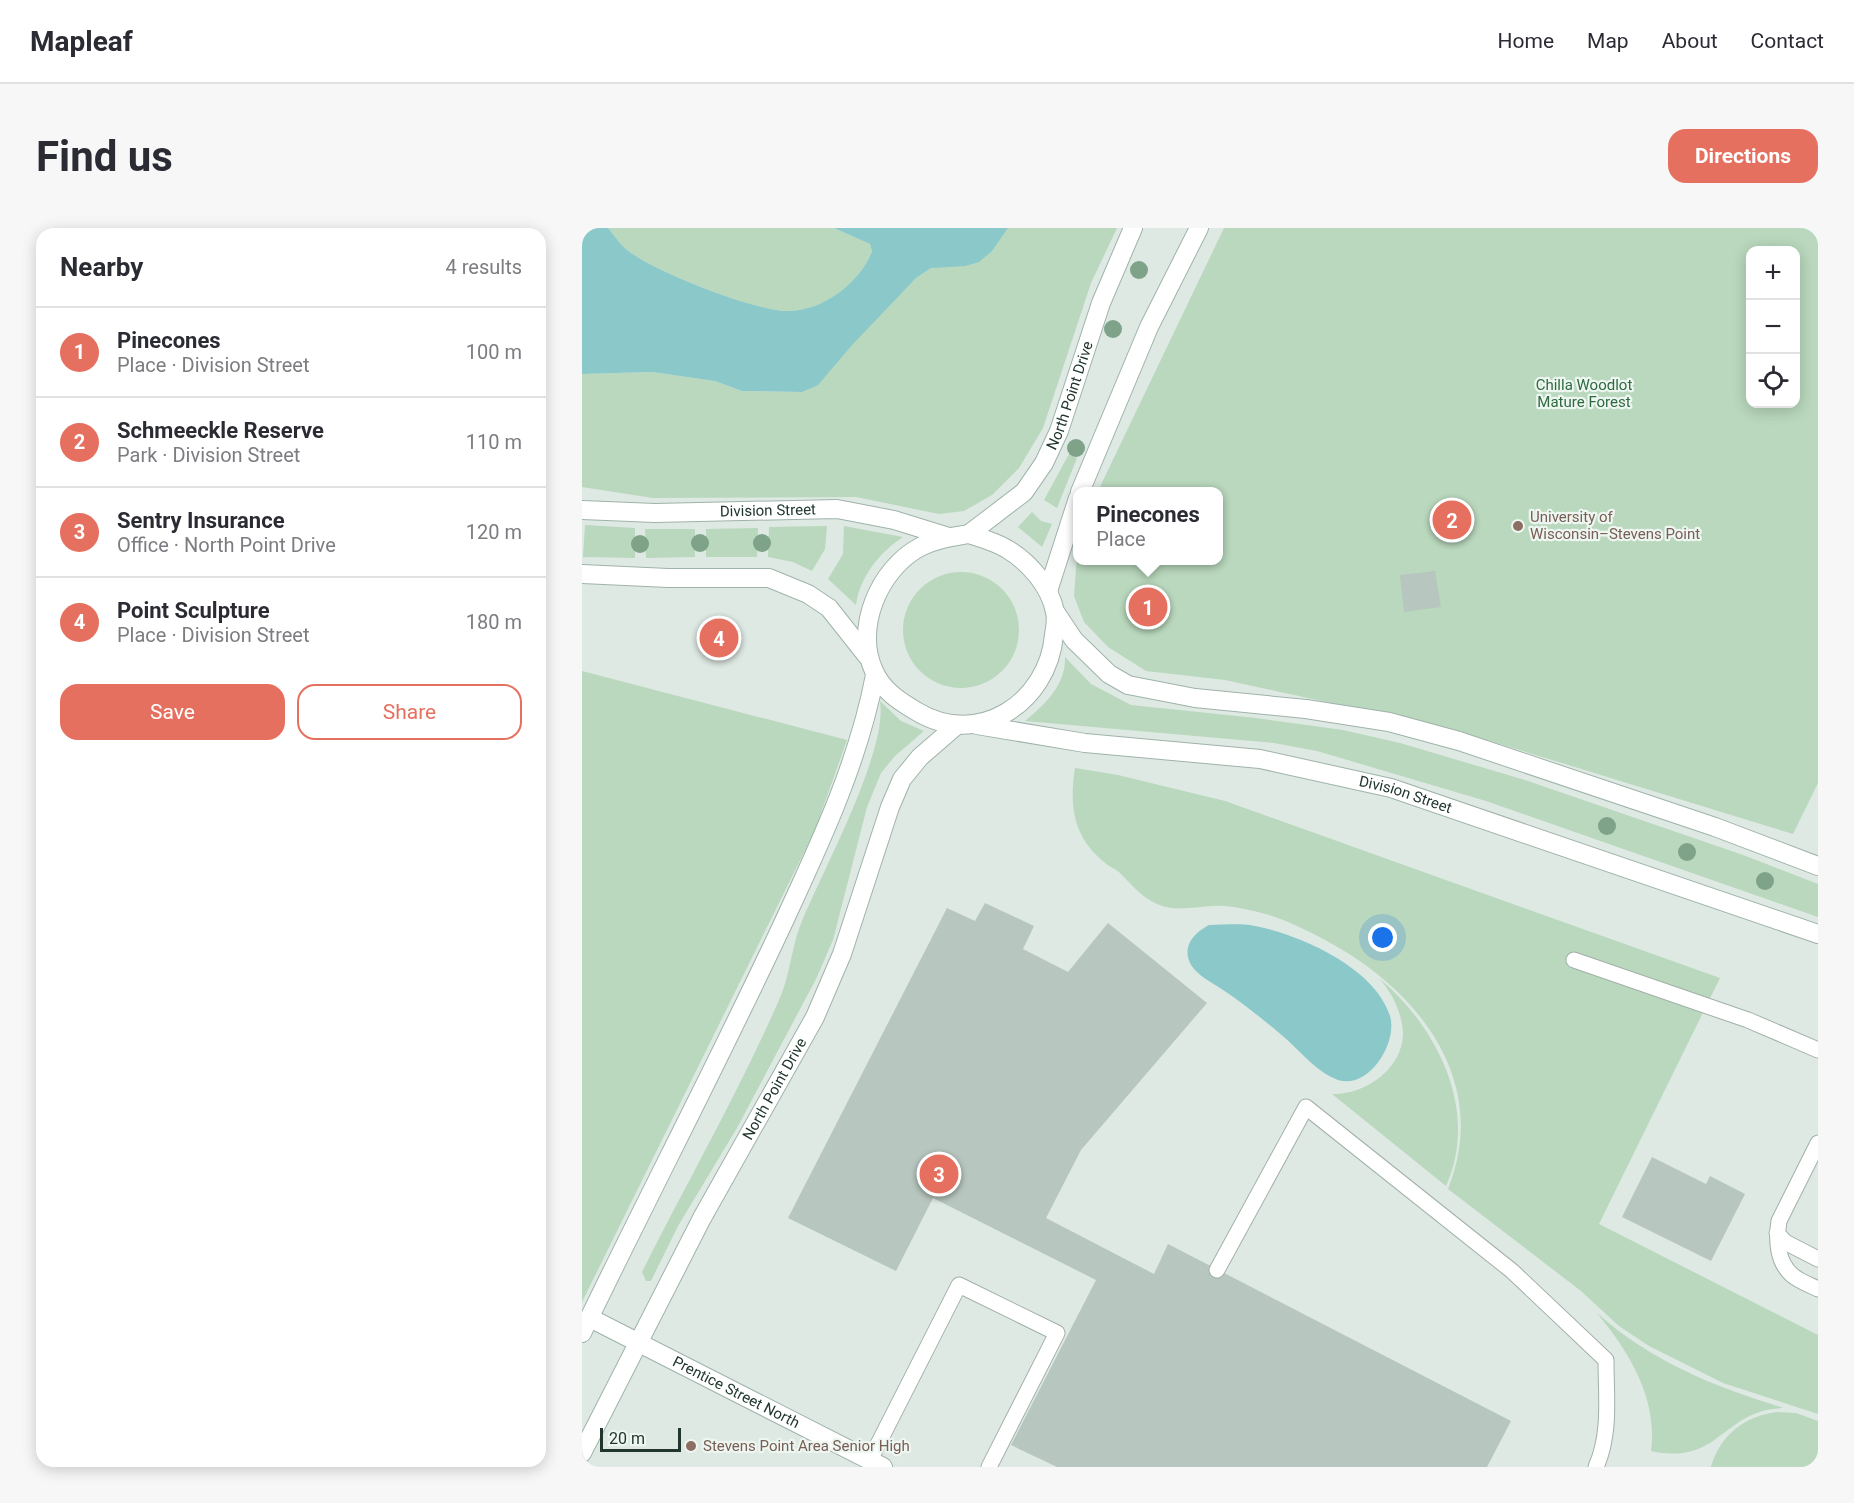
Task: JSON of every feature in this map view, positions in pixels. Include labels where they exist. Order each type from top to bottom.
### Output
[{"type":"main road","name":"North Point Drive","points":[[969,534],[1024,492],[1044,464],[1059,431],[1101,303],[1133,228]]},
{"type":"main road","points":[[1082,487],[1149,327],[1199,228]]},
{"type":"main road","name":"Division Street","points":[[582,510],[655,513],[837,509],[894,520],[949,537]]},
{"type":"main road","points":[[1048,591],[1073,511]]},
{"type":"main road","points":[[867,656],[869,618],[876,596],[887,575],[921,547],[949,537],[969,534],[1005,548],[1032,570],[1048,591],[1056,613],[1074,640],[1109,674],[1128,685],[1195,698],[1306,709],[1399,724],[1459,741],[1704,823],[1818,866]]},
{"type":"main road","points":[[582,574],[668,578],[769,578],[808,594],[829,608],[867,656],[875,675],[885,689],[904,704],[924,716],[957,725],[977,725],[1001,717],[1020,703],[1046,668],[1053,647],[1056,613]]},
{"type":"main road","points":[[586,1326],[756,985],[816,856],[857,746],[869,709],[875,675]]},
{"type":"main road","name":"North Point Drive","points":[[582,1453],[637,1341],[702,1218],[815,1017],[842,954],[882,829],[902,779],[920,757],[957,725]]},
{"type":"main road","name":"Division Street","points":[[977,725],[1085,743],[1260,759],[1391,788],[1818,934]]},
{"type":"main road","name":"Prentice Street North","points":[[586,1326],[637,1341],[877,1464]]},
{"type":"lane","points":[[1575,960],[1748,1020],[1818,1050]]},
{"type":"lane","points":[[1217,1270],[1306,1107],[1512,1270],[1606,1360],[1605,1445],[1596,1467]]},
{"type":"lane","points":[[1818,1143],[1779,1221],[1777,1233],[1779,1254],[1792,1275],[1818,1289]]},
{"type":"lane","points":[[1777,1233],[1785,1242],[1818,1259]]},
{"type":"lane","points":[[877,1464],[959,1286],[1056,1333],[989,1467]]},
{"type":"green space","points":[[608,228],[834,228],[870,244],[872,250],[859,273],[839,293],[814,306],[788,311],[729,297],[658,268],[626,249]]},
{"type":"green space","points":[[1008,228],[1117,228],[1091,283],[1043,428],[1019,468],[992,495],[964,511],[939,514],[856,497],[653,498],[582,487],[582,374],[652,372],[715,381],[742,391],[802,392],[916,278],[931,268],[994,247]]},
{"type":"green space","name":"University of Wisconsin–Stevens Point","points":[[1224,228],[1818,228],[1818,783],[1793,834],[1451,729],[1225,680],[1146,671],[1108,647],[1084,622],[1074,596],[1076,565],[1223,565],[1223,487],[1100,487]]},
{"type":"green space","points":[[1069,454],[1077,458],[1057,508],[1044,500]]},
{"type":"green space","points":[[1032,512],[1041,521],[1052,524],[1042,547],[1018,527]]},
{"type":"green space","points":[[585,525],[635,528],[635,558],[583,557]]},
{"type":"green space","points":[[827,526],[825,549],[812,571],[793,562],[768,557],[769,527]]},
{"type":"green space","points":[[844,526],[903,537],[872,566],[862,584],[856,605],[828,579],[843,554]]},
{"type":"green space","points":[[758,528],[757,557],[706,557],[706,529]]},
{"type":"green space","points":[[645,529],[695,529],[695,557],[646,558]]},
{"type":"green space","points":[[961,572],[983,576],[1002,589],[1015,608],[1019,630],[1015,652],[1002,671],[983,684],[961,688],[939,684],[920,671],[907,652],[903,630],[907,608],[920,589],[939,576]]},
{"type":"green space","points":[[1065,657],[1091,684],[1131,705],[1343,730],[1400,743],[1525,780],[1743,855],[1818,884],[1818,917],[1486,801],[1317,751],[1274,743],[1025,721],[1047,701],[1058,685]]},
{"type":"green space","points":[[582,671],[847,740],[815,830],[582,1302]]},
{"type":"green space","points":[[880,701],[901,721],[924,731],[895,756],[881,773],[867,807],[833,940],[816,979],[737,1128],[678,1226],[651,1281],[646,1281],[642,1272],[730,1103],[783,991],[800,926],[864,781],[880,723]]},
{"type":"green space","points":[[1075,768],[1118,775],[1225,801],[1720,978],[1599,1224],[1818,1335],[1818,1414],[1723,1383],[1649,1346],[1619,1326],[1581,1291],[1448,1189],[1459,1149],[1460,1111],[1452,1075],[1437,1041],[1415,1010],[1388,983],[1357,959],[1290,923],[1241,908],[1215,906],[1174,908],[1157,904],[1146,898],[1119,872],[1104,862],[1086,842],[1073,807]]},
{"type":"green space","points":[[1379,978],[1419,1020],[1435,1045],[1447,1072],[1455,1100],[1458,1128],[1455,1157],[1446,1186],[1332,1094],[1345,1093],[1369,1085],[1380,1077],[1397,1058],[1403,1033],[1401,1018],[1392,996]]},
{"type":"green space","points":[[1597,1313],[1640,1346],[1685,1371],[1733,1391],[1784,1408],[1763,1411],[1747,1417],[1693,1451],[1674,1454],[1651,1451],[1650,1413],[1639,1377],[1620,1344]]},
{"type":"green space","points":[[1777,1412],[1796,1413],[1818,1421],[1818,1467],[1711,1467],[1721,1445],[1735,1429],[1754,1418]]},
{"type":"water","points":[[582,228],[608,228],[623,247],[639,258],[704,288],[752,304],[788,311],[814,306],[839,293],[859,274],[866,263],[872,251],[870,244],[834,228],[1008,228],[992,251],[979,262],[965,266],[931,268],[916,278],[852,345],[818,385],[802,392],[742,391],[715,381],[652,372],[582,374]]},
{"type":"water","points":[[1209,925],[1244,925],[1273,930],[1314,946],[1353,969],[1382,999],[1390,1016],[1390,1038],[1379,1062],[1360,1078],[1349,1081],[1330,1077],[1253,1012],[1201,975],[1190,962],[1188,946],[1193,937]]},
{"type":"building","points":[[1435,571],[1441,607],[1404,612],[1400,575]]},
{"type":"building","points":[[985,903],[1034,926],[1023,949],[1068,972],[1108,923],[1207,1003],[1081,1150],[1046,1218],[1154,1274],[1168,1244],[1511,1421],[1487,1467],[1057,1467],[1011,1445],[1096,1280],[933,1198],[896,1271],[788,1218],[947,908],[975,921]]},
{"type":"building","points":[[1652,1157],[1706,1184],[1710,1176],[1745,1194],[1711,1261],[1622,1217]]},
{"type":"place","name":"Schmeeckle Reserve","points":[[1452,520]]},
{"type":"place","name":"University of Wisconsin–Stevens Point","points":[[1518,526]]},
{"type":"place","name":"Pinecones","points":[[1148,607]]},
{"type":"place","name":"Point Sculpture","points":[[719,638]]},
{"type":"place","name":"Sentry Insurance","points":[[939,1174]]},
{"type":"place","name":"Stevens Point Area Senior High","points":[[691,1446]]},
{"type":"park label","name":"Chilla Woodlot Mature Forest","points":[[1584,394]]}]
